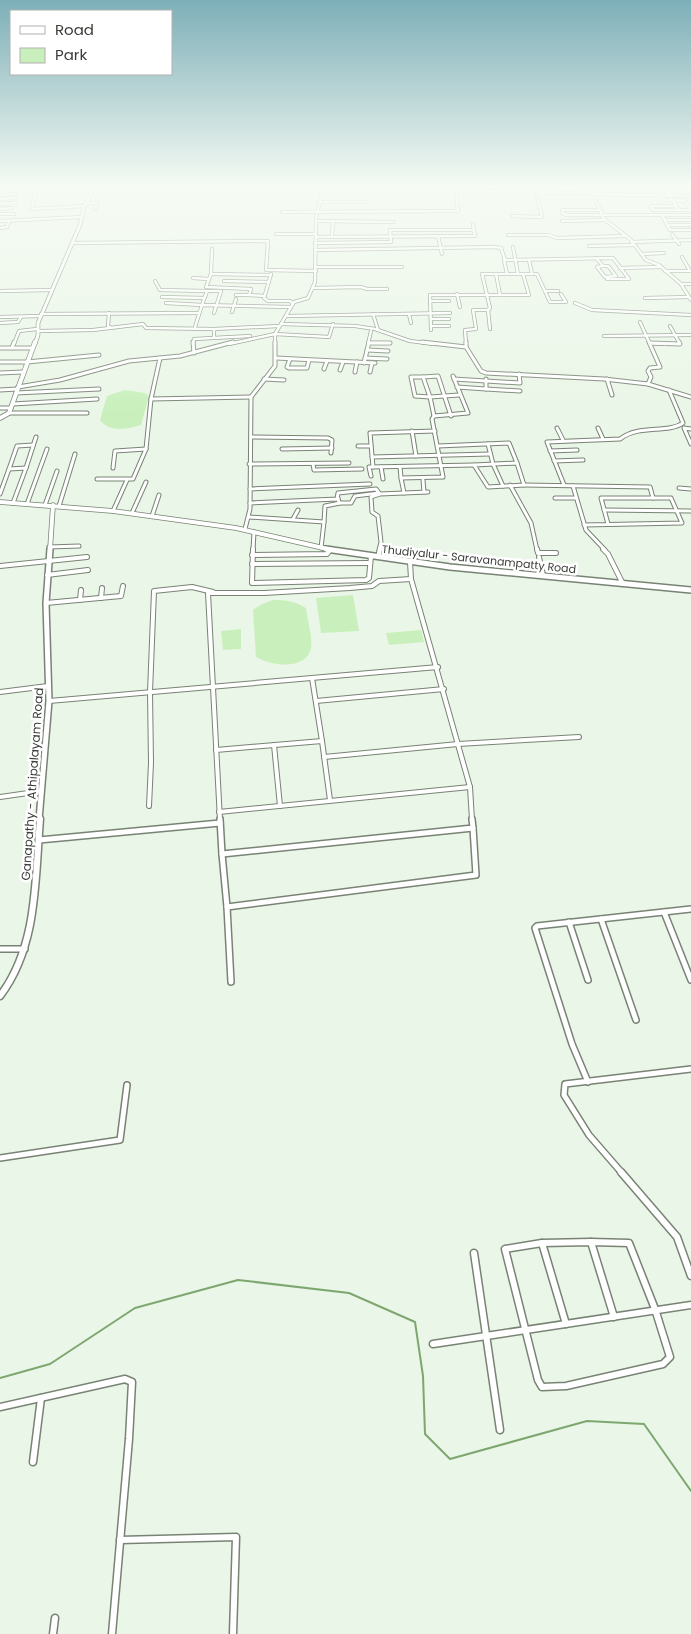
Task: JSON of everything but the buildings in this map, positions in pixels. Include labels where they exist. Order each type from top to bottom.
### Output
[{"type":"main road","points":[[0,418],[9,413],[12,406],[41,315],[63,268],[64,261]]},
{"type":"main road","name":"Thudiyalur - Saravanampatty Road","points":[[0,502],[113,510],[245,529],[330,550],[410,562],[691,590]]},
{"type":"main road","name":"Ganapathy - Athipalayam Road","points":[[0,996],[13,980],[25,949],[32,914],[49,701],[47,575],[49,547],[56,505]]},
{"type":"street","points":[[211,261],[206,287],[251,289],[250,295]]},
{"type":"street","points":[[267,261],[266,270],[402,267]]},
{"type":"street","points":[[245,529],[249,517],[250,502],[251,397],[275,366],[275,334],[296,300],[309,296],[313,288],[316,261]]},
{"type":"street","points":[[504,261],[507,274]]},
{"type":"street","points":[[515,261],[518,274]]},
{"type":"street","points":[[529,261],[532,274]]},
{"type":"street","points":[[599,261],[603,266],[608,266],[616,276],[605,277],[597,267],[603,266]]},
{"type":"street","points":[[607,279],[629,279],[615,261]]},
{"type":"street","points":[[649,261],[661,267],[681,284],[690,296]]},
{"type":"street","points":[[620,268],[661,267]]},
{"type":"street","points":[[272,270],[264,298],[268,301],[290,301],[292,305]]},
{"type":"street","points":[[665,271],[691,271]]},
{"type":"street","points":[[210,274],[271,275]]},
{"type":"street","points":[[222,288],[227,274]]},
{"type":"street","points":[[490,329],[488,310],[490,308],[482,274],[537,274],[550,302],[566,302],[561,294]]},
{"type":"street","points":[[496,274],[500,294]]},
{"type":"street","points":[[431,330],[430,295],[530,294],[523,274]]},
{"type":"street","points":[[193,278],[208,279]]},
{"type":"street","points":[[155,281],[160,290],[221,291],[214,313]]},
{"type":"street","points":[[224,281],[269,282]]},
{"type":"street","points":[[681,284],[691,284]]},
{"type":"street","points":[[313,288],[360,287],[387,289]]},
{"type":"street","points":[[0,291],[52,290]]},
{"type":"street","points":[[175,290],[167,303],[251,306],[292,305]]},
{"type":"street","points":[[195,327],[207,291]]},
{"type":"street","points":[[545,291],[558,291]]},
{"type":"street","points":[[457,294],[460,307]]},
{"type":"street","points":[[236,295],[265,296]]},
{"type":"street","points":[[645,298],[690,296]]},
{"type":"street","points":[[162,297],[204,298]]},
{"type":"street","points":[[232,312],[236,299]]},
{"type":"street","points":[[251,306],[252,299]]},
{"type":"street","points":[[430,301],[450,300]]},
{"type":"street","points":[[267,306],[268,301]]},
{"type":"street","points":[[575,303],[592,310],[691,315]]},
{"type":"street","points":[[182,310],[184,304]]},
{"type":"street","points":[[488,310],[473,310],[476,329],[465,330],[466,347],[481,371],[486,373],[607,379],[648,384],[691,397]]},
{"type":"street","points":[[0,317],[199,312]]},
{"type":"street","points":[[143,324],[146,313]]},
{"type":"street","points":[[284,319],[312,318],[326,313]]},
{"type":"street","points":[[143,324],[146,328],[195,327],[200,330],[284,319],[373,314],[450,313]]},
{"type":"street","points":[[109,314],[108,326],[112,328]]},
{"type":"street","points":[[373,314],[378,330]]},
{"type":"street","points":[[409,314],[411,323]]},
{"type":"street","points":[[0,323],[18,322],[21,316]]},
{"type":"street","points":[[284,319],[312,318],[333,324],[378,330],[410,341],[466,347]]},
{"type":"street","points":[[432,319],[449,319]]},
{"type":"street","points":[[640,322],[660,367],[650,368],[648,371],[650,377],[648,384]]},
{"type":"street","points":[[12,348],[19,331],[112,328],[143,324]]},
{"type":"street","points":[[194,353],[193,340],[275,334],[329,337],[333,324]]},
{"type":"street","points":[[432,326],[447,326],[445,332]]},
{"type":"street","points":[[650,344],[680,344],[670,326]]},
{"type":"street","points":[[214,329],[214,338]]},
{"type":"street","points":[[364,363],[372,331]]},
{"type":"street","points":[[17,390],[124,363],[194,353],[258,336]]},
{"type":"street","points":[[604,336],[691,336]]},
{"type":"street","points":[[369,343],[390,344]]},
{"type":"street","points":[[0,348],[32,348]]},
{"type":"street","points":[[367,350],[388,351]]},
{"type":"street","points":[[0,362],[27,362],[99,355]]},
{"type":"street","points":[[87,356],[88,360]]},
{"type":"street","points":[[97,479],[133,479],[146,449],[152,399],[160,358]]},
{"type":"street","points":[[276,358],[374,363],[370,372]]},
{"type":"street","points":[[365,358],[387,359]]},
{"type":"street","points":[[290,359],[287,367],[296,368],[307,368],[309,360]]},
{"type":"street","points":[[296,368],[299,359]]},
{"type":"street","points":[[324,369],[327,361]]},
{"type":"street","points":[[340,370],[343,362]]},
{"type":"street","points":[[355,372],[357,362]]},
{"type":"street","points":[[0,373],[22,372]]},
{"type":"street","points":[[486,373],[486,389]]},
{"type":"street","points":[[457,387],[521,393],[518,374]]},
{"type":"street","points":[[401,478],[443,477],[432,419],[434,416],[424,376]]},
{"type":"street","points":[[451,416],[445,396],[438,376],[411,377],[415,396],[445,396],[459,395]]},
{"type":"street","points":[[434,416],[468,413],[453,377],[520,384]]},
{"type":"street","points":[[264,379],[284,380]]},
{"type":"street","points":[[607,379],[612,395]]},
{"type":"street","points":[[0,390],[99,389]]},
{"type":"street","points":[[564,485],[548,442],[620,438],[652,428],[666,429],[682,425],[683,423],[669,390]]},
{"type":"street","points":[[152,399],[251,397]]},
{"type":"street","points":[[0,408],[97,399]]},
{"type":"street","points":[[9,413],[87,413]]},
{"type":"street","points":[[557,428],[563,440]]},
{"type":"street","points":[[598,428],[603,439]]},
{"type":"street","points":[[691,429],[684,428],[691,444]]},
{"type":"street","points":[[412,431],[416,456]]},
{"type":"street","points":[[373,467],[370,433],[435,431]]},
{"type":"street","points":[[13,503],[36,437]]},
{"type":"street","points":[[251,437],[328,438],[332,440],[332,450],[282,449]]},
{"type":"street","points":[[438,446],[509,443],[524,485]]},
{"type":"street","points":[[488,444],[493,464],[503,486]]},
{"type":"street","points":[[0,494],[17,446],[33,445]]},
{"type":"street","points":[[358,446],[371,446]]},
{"type":"street","points":[[28,504],[47,449]]},
{"type":"street","points":[[113,468],[116,451],[146,449]]},
{"type":"street","points":[[550,451],[577,450]]},
{"type":"street","points":[[56,505],[75,454]]},
{"type":"street","points":[[372,457],[490,454]]},
{"type":"street","points":[[554,461],[583,460]]},
{"type":"street","points":[[249,464],[349,463]]},
{"type":"street","points":[[371,476],[369,467],[517,463]]},
{"type":"street","points":[[313,464],[314,470],[362,470]]},
{"type":"street","points":[[474,465],[488,486],[650,487],[652,498]]},
{"type":"street","points":[[381,467],[383,479]]},
{"type":"street","points":[[400,467],[404,493]]},
{"type":"street","points":[[9,469],[26,468]]},
{"type":"street","points":[[44,505],[56,471]]},
{"type":"street","points":[[113,510],[127,480]]},
{"type":"street","points":[[378,557],[381,542],[378,516],[372,512],[371,497],[426,492],[423,480]]},
{"type":"street","points":[[132,513],[146,482]]},
{"type":"street","points":[[250,489],[370,484]]},
{"type":"street","points":[[510,485],[531,523],[538,553],[556,553]]},
{"type":"street","points":[[573,486],[586,530],[608,554],[623,584]]},
{"type":"street","points":[[679,488],[691,489]]},
{"type":"street","points":[[340,503],[338,493],[376,489],[378,493],[355,496]]},
{"type":"street","points":[[321,548],[325,506],[354,502],[355,490]]},
{"type":"street","points":[[152,516],[160,495]]},
{"type":"street","points":[[250,502],[338,498]]},
{"type":"street","points":[[555,498],[576,498]]},
{"type":"street","points":[[584,525],[682,524],[671,498],[600,498],[608,524]]},
{"type":"street","points":[[293,519],[298,510]]},
{"type":"street","points":[[604,510],[691,511]]},
{"type":"street","points":[[249,517],[324,522]]},
{"type":"street","points":[[254,532],[252,583],[366,580],[369,578],[371,556]]},
{"type":"street","points":[[49,547],[79,546]]},
{"type":"street","points":[[252,555],[327,554],[330,550]]},
{"type":"street","points":[[0,566],[87,557]]},
{"type":"street","points":[[539,557],[543,575]]},
{"type":"street","points":[[252,564],[370,562]]},
{"type":"street","points":[[227,907],[476,875],[470,787],[438,667],[411,579],[410,562]]},
{"type":"street","points":[[47,575],[88,570]]},
{"type":"street","points":[[149,806],[151,763],[150,692],[154,591],[197,587],[214,593],[350,588],[372,586],[379,581],[411,579]]},
{"type":"street","points":[[46,603],[121,596],[123,586]]},
{"type":"street","points":[[101,598],[102,588]]},
{"type":"street","points":[[80,600],[81,590]]},
{"type":"street","points":[[208,591],[219,812],[231,982]]},
{"type":"street","points":[[49,701],[438,667]]},
{"type":"street","points":[[312,678],[330,800]]},
{"type":"street","points":[[0,692],[48,686]]},
{"type":"street","points":[[316,701],[444,690]]},
{"type":"street","points":[[324,757],[458,744],[579,736]]},
{"type":"street","points":[[216,750],[322,741]]},
{"type":"street","points":[[274,745],[280,806]]},
{"type":"street","points":[[219,812],[470,787]]},
{"type":"street","points":[[0,796],[42,791]]},
{"type":"street","points":[[39,840],[220,823]]},
{"type":"street","points":[[222,854],[473,828]]},
{"type":"street","points":[[588,1082],[572,1044],[535,928],[537,926],[569,922],[691,909]]},
{"type":"street","points":[[664,912],[691,980]]},
{"type":"street","points":[[600,919],[636,1020]]},
{"type":"street","points":[[569,922],[588,980]]},
{"type":"street","points":[[0,949],[25,949]]},
{"type":"street","points":[[691,1069],[565,1084],[564,1095],[589,1135],[678,1237],[691,1276]]},
{"type":"street","points":[[0,1158],[120,1140],[128,1085]]},
{"type":"street","points":[[591,1242],[614,1317]]},
{"type":"street","points":[[542,1243],[566,1324]]},
{"type":"street","points":[[542,1243],[629,1243],[670,1357],[663,1364],[566,1386],[542,1387],[538,1380],[524,1330],[505,1249],[542,1243]]},
{"type":"street","points":[[474,1253],[500,1430]]},
{"type":"street","points":[[432,1344],[691,1304]]},
{"type":"street","points":[[0,1407],[125,1379],[132,1382],[112,1634]]},
{"type":"street","points":[[33,1462],[41,1398]]},
{"type":"street","points":[[120,1540],[236,1538],[233,1634]]},
{"type":"street","points":[[53,1634],[55,1618]]},
{"type":"green space","points":[[125,390],[145,393],[149,396],[141,425],[125,429],[109,427],[100,420],[107,396]]},
{"type":"green space","points":[[353,595],[359,631],[321,633],[316,598]]},
{"type":"green space","points":[[273,600],[290,601],[306,608],[311,634],[311,648],[303,660],[296,663],[279,664],[256,657],[253,610]]},
{"type":"green space","points":[[241,629],[241,649],[223,650],[221,631]]},
{"type":"green space","points":[[421,630],[424,642],[389,645],[386,633]]},
{"type":"waterway","points":[[0,1378],[50,1364],[135,1308],[238,1280],[349,1293],[415,1322],[423,1376],[425,1434],[450,1459],[587,1421],[644,1424],[691,1491]]}]
